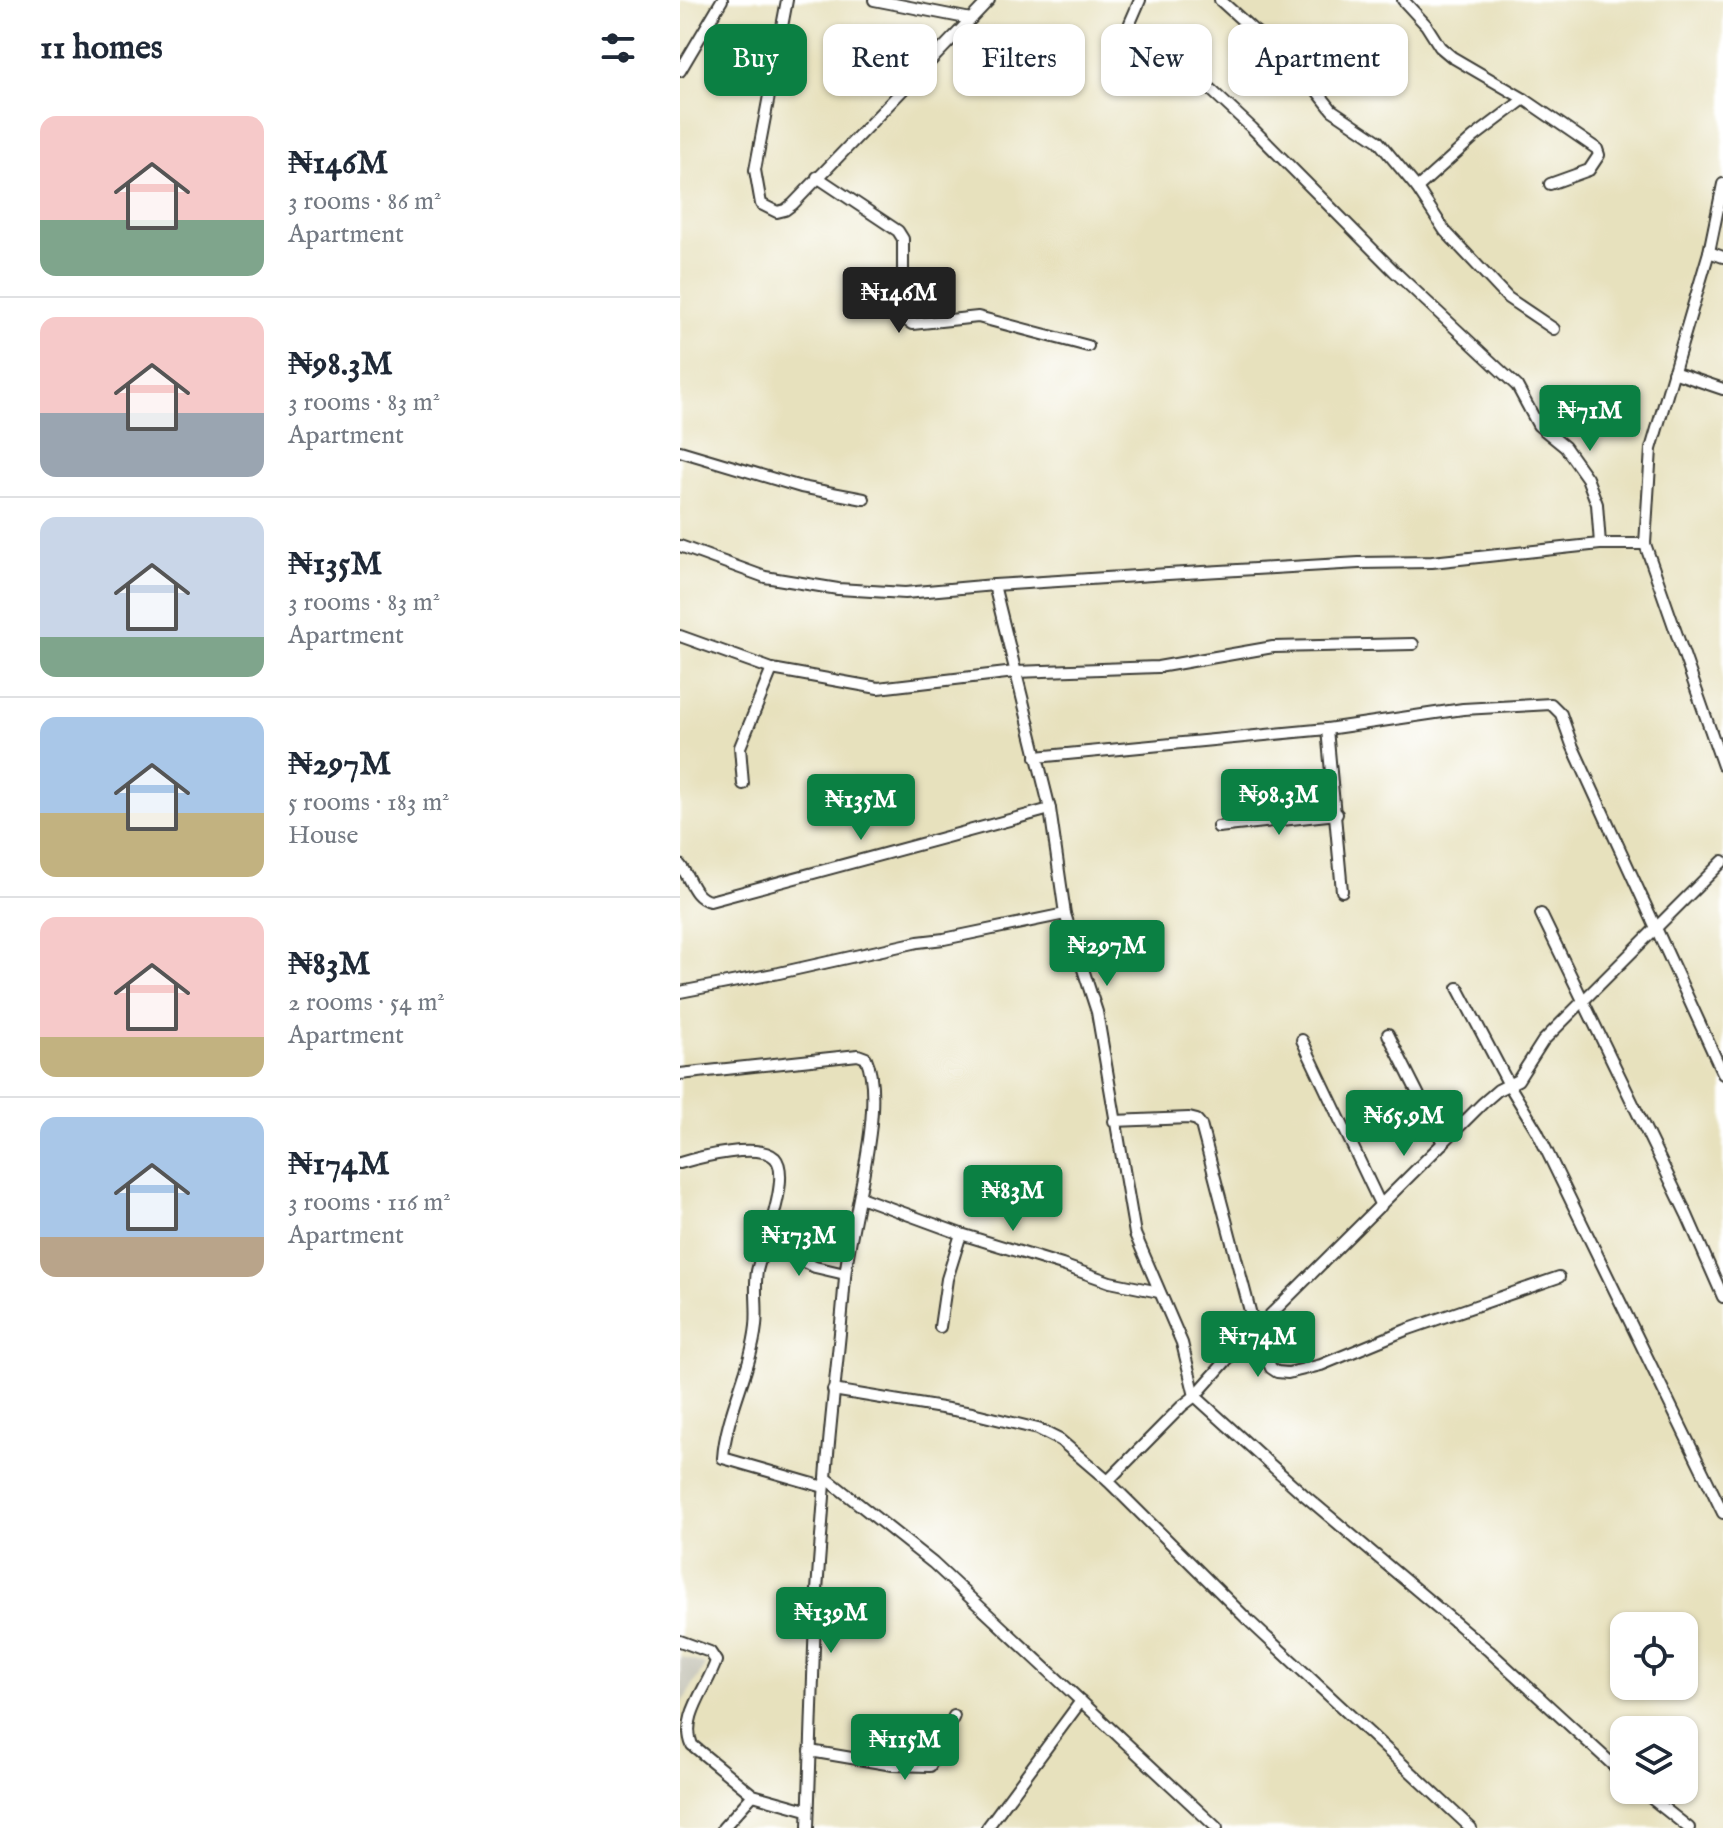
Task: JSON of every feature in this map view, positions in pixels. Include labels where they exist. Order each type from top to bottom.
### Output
[{"type":"street","points":[[680,71],[722,0]]},
{"type":"street","points":[[787,0],[755,170],[761,204],[777,212],[785,210],[989,0]]},
{"type":"street","points":[[874,0],[971,19]]},
{"type":"street","points":[[1140,0],[1130,23],[1132,31],[1208,87],[1394,271],[1517,386],[1538,425],[1565,447],[1587,478],[1597,504],[1600,544]]},
{"type":"street","points":[[1220,0],[1292,59],[1332,110],[1378,141],[1417,188],[1445,231],[1484,274],[1508,298],[1554,329]]},
{"type":"street","points":[[1403,0],[1426,25],[1440,47],[1597,149],[1599,155],[1589,170],[1550,184]]},
{"type":"street","points":[[1417,188],[1474,137],[1524,99]]},
{"type":"street","points":[[817,177],[898,231],[903,239],[904,319],[912,324],[978,317],[1088,346]]},
{"type":"street","points":[[1723,184],[1709,252],[1651,449],[1645,544],[1723,766]]},
{"type":"street","points":[[1709,252],[1723,257]]},
{"type":"street","points":[[1673,372],[1723,389]]},
{"type":"street","points":[[680,451],[801,487],[864,499]]},
{"type":"street","points":[[680,546],[765,577],[838,589],[905,593],[1359,563],[1432,562],[1600,544],[1645,544]]},
{"type":"street","points":[[994,585],[1050,809],[1065,914],[1097,1012],[1135,1234],[1182,1343],[1195,1396],[1303,1494],[1489,1651],[1610,1762]]},
{"type":"street","points":[[680,636],[772,669],[878,688],[1015,672],[1158,667],[1273,647],[1413,644]]},
{"type":"street","points":[[743,784],[740,747],[772,669]]},
{"type":"street","points":[[1036,757],[1327,729],[1463,709],[1551,704],[1561,714],[1572,745],[1723,1074]]},
{"type":"street","points":[[1327,729],[1342,891]]},
{"type":"street","points":[[680,865],[697,895],[710,901],[1050,809]]},
{"type":"street","points":[[1218,827],[1337,814]]},
{"type":"street","points":[[1108,1481],[1443,1143],[1498,1090],[1518,1080],[1543,1041],[1723,861]]},
{"type":"street","points":[[680,992],[1065,914]]},
{"type":"street","points":[[1541,914],[1723,1297]]},
{"type":"street","points":[[1458,988],[1556,1168],[1723,1513]]},
{"type":"street","points":[[1388,1034],[1443,1143]]},
{"type":"street","points":[[1302,1040],[1381,1206]]},
{"type":"street","points":[[680,1074],[858,1055],[866,1058],[870,1068],[871,1107],[860,1197],[845,1274],[825,1482],[808,1828]]},
{"type":"street","points":[[1114,1121],[1189,1118],[1201,1125],[1255,1330],[1271,1368],[1277,1372],[1288,1373],[1321,1365],[1406,1330],[1559,1277]]},
{"type":"street","points":[[680,1163],[701,1156],[763,1152],[773,1155],[779,1163],[781,1176],[757,1273],[756,1327],[723,1458],[825,1482],[933,1563],[1217,1828]]},
{"type":"street","points":[[860,1197],[961,1234],[1110,1282],[1159,1292]]},
{"type":"street","points":[[940,1327],[947,1279],[961,1234]]},
{"type":"street","points":[[765,1245],[815,1267],[845,1274]]},
{"type":"street","points":[[833,1390],[972,1413],[1038,1429],[1060,1440],[1108,1481],[1249,1621],[1471,1828]]},
{"type":"street","points":[[680,1641],[710,1652],[716,1661],[699,1692],[686,1726],[686,1736],[692,1745],[753,1795],[807,1810]]},
{"type":"street","points":[[987,1828],[1081,1701]]},
{"type":"street","points":[[810,1751],[893,1765],[930,1766],[954,1716]]},
{"type":"street","points":[[723,1828],[753,1795]]},
{"type":"street","points":[[1659,1804],[1689,1828]]},
{"type":"shaded area","points":[[680,1656],[705,1665],[680,1707]]}]
